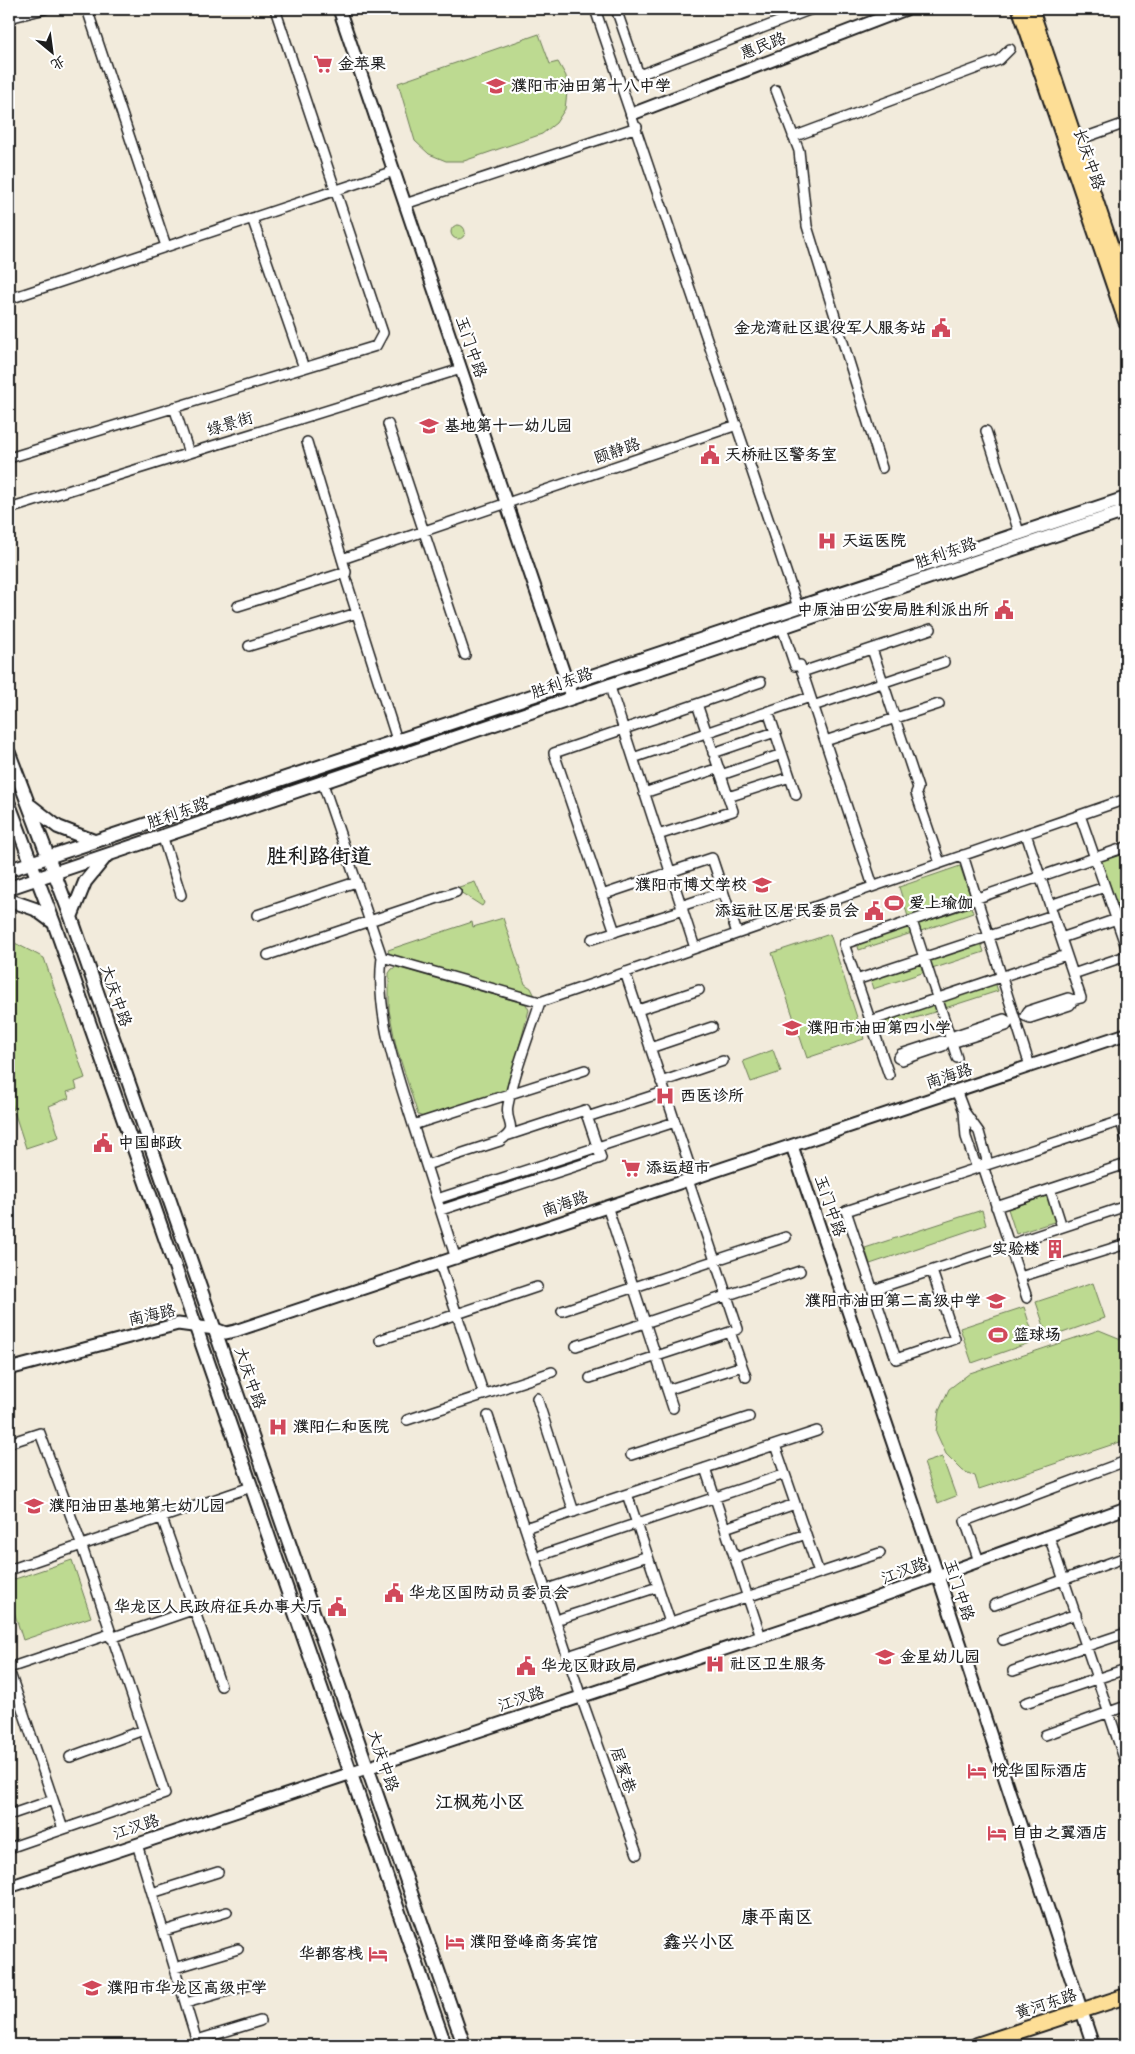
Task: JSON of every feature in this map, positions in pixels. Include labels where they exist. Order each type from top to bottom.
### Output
[{"type":"main road","name":"长庆中路","points":[[1020,9],[1126,321]]},
{"type":"main road","name":"长庆中路","points":[[1031,9],[1126,291]]},
{"type":"main road","name":"胜利东路","points":[[9,870],[1019,532],[1126,498]]},
{"type":"main road","name":"胜利东路","points":[[9,888],[572,696],[1126,511]]},
{"type":"main road","name":"大庆中路","points":[[9,753],[71,917],[464,2045]]},
{"type":"main road","points":[[29,806],[58,827],[94,841]]},
{"type":"main road","points":[[9,831],[11,809]]},
{"type":"main road","name":"大庆中路","points":[[11,809],[54,923],[196,1326],[444,2045]]},
{"type":"main road","points":[[71,917],[85,882],[109,853]]},
{"type":"main road","points":[[9,900],[35,909],[54,923]]},
{"type":"main road","name":"黄河东路","points":[[1007,2045],[1126,1996]]},
{"type":"main road","name":"黄河东路","points":[[977,2045],[1083,2015],[1126,2006]]},
{"type":"street","points":[[9,18],[45,9]]},
{"type":"street","points":[[87,9],[166,246]]},
{"type":"street","points":[[9,458],[376,346],[382,333],[275,9]]},
{"type":"street","name":"玉门中路","points":[[339,9],[572,696]]},
{"type":"street","points":[[595,9],[798,606]]},
{"type":"street","points":[[616,9],[639,75],[812,9]]},
{"type":"street","name":"惠民路","points":[[632,114],[906,9]]},
{"type":"street","points":[[793,137],[999,60],[1010,49]]},
{"type":"street","points":[[776,90],[799,151],[807,226],[882,468]]},
{"type":"street","points":[[1075,141],[1126,123]]},
{"type":"street","points":[[405,204],[636,127]]},
{"type":"street","points":[[9,297],[394,171]]},
{"type":"street","points":[[252,218],[304,368]]},
{"type":"street","name":"绿景街","points":[[9,509],[461,369]]},
{"type":"street","points":[[174,408],[189,453]]},
{"type":"street","points":[[388,424],[465,655]]},
{"type":"street","name":"颐静路","points":[[342,559],[737,425]]},
{"type":"street","points":[[986,431],[1019,532]]},
{"type":"street","points":[[307,442],[346,572],[345,576],[356,613],[397,740]]},
{"type":"street","points":[[238,606],[346,572]]},
{"type":"street","points":[[249,646],[356,613]]},
{"type":"street","points":[[782,627],[795,666],[800,665],[873,886]]},
{"type":"street","points":[[802,672],[931,628]]},
{"type":"street","points":[[872,649],[918,788],[916,793],[940,863]]},
{"type":"street","points":[[813,706],[944,662]]},
{"type":"street","points":[[615,932],[554,753],[761,682]]},
{"type":"street","points":[[609,684],[695,948]]},
{"type":"street","points":[[633,758],[810,696]]},
{"type":"street","points":[[658,835],[733,811],[697,704]]},
{"type":"street","points":[[825,741],[939,704]]},
{"type":"street","points":[[768,711],[796,795]]},
{"type":"street","points":[[714,753],[775,732]]},
{"type":"street","points":[[644,793],[782,754]]},
{"type":"street","points":[[728,797],[790,777]]},
{"type":"street","points":[[322,781],[382,957],[380,970],[383,1019],[392,1056],[456,1259]]},
{"type":"street","points":[[382,957],[540,1002],[1126,799]]},
{"type":"street","points":[[1080,815],[1126,947]]},
{"type":"street","points":[[885,1062],[898,1058],[902,1060],[943,1046],[950,1041],[958,1042],[1006,1026],[1012,1020],[1025,1016],[1030,1018],[1070,1005],[1073,1000],[1081,998],[1026,834]]},
{"type":"street","points":[[162,835],[181,895]]},
{"type":"street","points":[[889,1075],[844,944],[1126,848]]},
{"type":"street","points":[[963,855],[1002,977],[1012,1020],[1030,1066]]},
{"type":"street","points":[[602,895],[712,858],[737,933]]},
{"type":"street","points":[[257,915],[356,882]]},
{"type":"street","points":[[1050,905],[1105,886]]},
{"type":"street","points":[[268,955],[456,892]]},
{"type":"street","points":[[592,939],[723,892]]},
{"type":"street","points":[[856,980],[1053,915]]},
{"type":"street","points":[[1060,938],[1117,919]]},
{"type":"street","points":[[912,921],[956,1058]]},
{"type":"street","points":[[870,1021],[1066,955]]},
{"type":"street","points":[[1073,974],[1126,956]]},
{"type":"street","points":[[590,1378],[738,1329],[715,1261],[675,1122],[625,972]]},
{"type":"street","points":[[638,1010],[699,990]]},
{"type":"street","points":[[510,1135],[512,1129],[507,1111],[510,1095],[540,1002]]},
{"type":"street","points":[[650,1048],[712,1027]]},
{"type":"street","name":"南海路","points":[[9,1369],[178,1324],[215,1329],[226,1333],[235,1331],[363,1287],[456,1259],[607,1206],[1126,1034]]},
{"type":"street","points":[[661,1082],[723,1061]]},
{"type":"street","points":[[413,1125],[585,1070]]},
{"type":"street","points":[[956,1090],[964,1111],[979,1132],[987,1160],[983,1166]]},
{"type":"street","points":[[587,1117],[664,1092]]},
{"type":"street","points":[[426,1165],[500,1141],[510,1135],[585,1110],[601,1158],[441,1210]]},
{"type":"street","points":[[964,1111],[966,1137],[974,1163],[983,1166]]},
{"type":"street","points":[[932,1270],[955,1339],[896,1359],[846,1211],[1121,1121],[1126,1138]]},
{"type":"street","points":[[437,1199],[675,1122]]},
{"type":"street","name":"玉门中路","points":[[792,1146],[938,1576],[1093,2045]]},
{"type":"street","points":[[996,1207],[1126,1164]]},
{"type":"street","points":[[983,1166],[1027,1298]]},
{"type":"street","points":[[1050,1189],[1062,1227]]},
{"type":"street","points":[[607,1206],[673,1408]]},
{"type":"street","points":[[873,1290],[1126,1206]]},
{"type":"street","points":[[562,1311],[786,1237]]},
{"type":"street","points":[[1020,1276],[1126,1244]]},
{"type":"street","points":[[440,1264],[484,1394]]},
{"type":"street","points":[[576,1346],[800,1271]]},
{"type":"street","points":[[380,1340],[537,1287]]},
{"type":"street","points":[[730,1332],[746,1377]]},
{"type":"street","points":[[668,1390],[742,1366]]},
{"type":"street","points":[[408,1420],[552,1372]]},
{"type":"street","points":[[537,1398],[574,1512]]},
{"type":"street","name":"居家巷","points":[[488,1416],[581,1697],[636,1854]]},
{"type":"street","points":[[631,1455],[749,1417]]},
{"type":"street","points":[[525,1528],[817,1431]]},
{"type":"street","points":[[9,1444],[40,1433],[78,1538],[165,1794],[9,1848]]},
{"type":"street","points":[[775,1445],[819,1573]]},
{"type":"street","points":[[979,1561],[965,1521],[1126,1461]]},
{"type":"street","points":[[705,1468],[761,1637]]},
{"type":"street","points":[[542,1555],[785,1474]]},
{"type":"street","points":[[9,1570],[251,1487]]},
{"type":"street","points":[[627,1494],[670,1622]]},
{"type":"street","points":[[725,1528],[796,1504]]},
{"type":"street","name":"江汉路","points":[[9,1887],[854,1606],[1126,1508]]},
{"type":"street","points":[[162,1518],[221,1686]]},
{"type":"street","points":[[735,1558],[806,1534]]},
{"type":"street","points":[[1049,1536],[1126,1764]]},
{"type":"street","points":[[574,1654],[880,1553]]},
{"type":"street","points":[[553,1587],[648,1556]]},
{"type":"street","points":[[994,1605],[1126,1557]]},
{"type":"street","points":[[562,1618],[658,1587]]},
{"type":"street","points":[[63,1829],[9,1669],[195,1609]]},
{"type":"street","points":[[1003,1640],[1076,1614]]},
{"type":"street","points":[[1013,1671],[1126,1633]]},
{"type":"street","points":[[1025,1703],[1126,1669]]},
{"type":"street","points":[[1044,1735],[1126,1706]]},
{"type":"street","points":[[70,1757],[143,1730]]},
{"type":"street","points":[[9,1816],[53,1800]]},
{"type":"street","points":[[137,1844],[198,2043],[260,2022]]},
{"type":"street","points":[[152,1893],[218,1872]]},
{"type":"street","points":[[164,1931],[227,1912]]},
{"type":"street","points":[[175,1968],[238,1949]]},
{"type":"street","points":[[186,2003],[249,1985]]},
{"type":"green space","points":[[539,34],[550,64],[558,62],[566,76],[565,109],[556,123],[542,134],[464,161],[446,161],[429,154],[415,141],[398,83]]},
{"type":"green space","points":[[458,225],[463,227],[465,232],[463,237],[458,239],[453,237],[451,232],[453,227]]},
{"type":"green space","points":[[1126,851],[1126,938],[1099,861]]},
{"type":"green space","points":[[960,866],[971,898],[909,920],[899,887]]},
{"type":"green space","points":[[475,882],[484,903],[482,906],[457,890],[459,887]]},
{"type":"green space","points":[[971,907],[973,913],[921,931],[918,924]]},
{"type":"green space","points":[[503,918],[525,984],[531,988],[535,996],[390,956],[388,950],[472,922],[473,927]]},
{"type":"green space","points":[[910,926],[912,933],[859,950],[857,943]]},
{"type":"green space","points":[[830,934],[864,1039],[807,1058],[772,953]]},
{"type":"green space","points":[[9,940],[44,958],[85,1078],[75,1082],[77,1089],[67,1092],[69,1098],[49,1106],[59,1137],[26,1148],[9,1096]]},
{"type":"green space","points":[[981,943],[984,952],[932,969],[929,960]]},
{"type":"green space","points":[[922,962],[925,972],[873,989],[870,979]]},
{"type":"green space","points":[[396,967],[526,1004],[529,1010],[508,1088],[505,1091],[424,1117],[418,1115],[396,1046],[389,1010],[389,973]]},
{"type":"green space","points":[[995,982],[998,991],[945,1008],[942,999]]},
{"type":"green space","points":[[935,1001],[938,1011],[886,1027],[883,1018]]},
{"type":"green space","points":[[773,1050],[781,1072],[751,1082],[743,1061]]},
{"type":"green space","points":[[1048,1195],[1057,1221],[1016,1234],[1008,1209]]},
{"type":"green space","points":[[982,1210],[986,1225],[870,1264],[865,1248]]},
{"type":"green space","name":"篮球场","points":[[1093,1283],[1105,1318],[1048,1338],[1036,1302]]},
{"type":"green space","name":"篮球场","points":[[1024,1307],[1035,1341],[972,1363],[960,1328]]},
{"type":"green space","points":[[1099,1330],[1126,1341],[1126,1440],[979,1489],[975,1476],[963,1471],[946,1454],[936,1432],[939,1411],[949,1389],[970,1373]]},
{"type":"green space","points":[[942,1457],[956,1496],[938,1503],[924,1463]]},
{"type":"green space","points":[[72,1560],[91,1617],[23,1640],[9,1596],[9,1581]]},
{"type":"place","name":"金苹果","points":[[323,64]]},
{"type":"place","name":"濮阳市油田第十八中学","points":[[496,86]]},
{"type":"place","name":"金龙湾社区退役军人服务站","points":[[941,328]]},
{"type":"place","name":"基地第十一幼儿园","points":[[429,426]]},
{"type":"place","name":"天桥社区警务室","points":[[710,455]]},
{"type":"place","name":"天运医院","points":[[827,541]]},
{"type":"place","name":"中原油田公安局胜利派出所","points":[[1004,610]]},
{"type":"place","name":"濮阳市博文学校","points":[[762,885]]},
{"type":"place","name":"爱上瑜伽","points":[[894,903]]},
{"type":"place","name":"添运社区居民委员会","points":[[874,911]]},
{"type":"place","name":"濮阳市油田第四小学","points":[[792,1028]]},
{"type":"place","name":"西医诊所","points":[[665,1096]]},
{"type":"place","name":"中国邮政","points":[[103,1143]]},
{"type":"place","name":"添运超市","points":[[631,1168]]},
{"type":"place","name":"实验楼","points":[[1055,1249]]},
{"type":"place","name":"濮阳市油田第二高级中学","points":[[996,1301]]},
{"type":"place","name":"篮球场","points":[[998,1335]]},
{"type":"place","name":"濮阳仁和医院","points":[[278,1427]]},
{"type":"place","name":"濮阳油田基地第七幼儿园","points":[[34,1506]]},
{"type":"place","name":"华龙区国防动员委员会","points":[[394,1593]]},
{"type":"place","name":"华龙区人民政府征兵办事大厅","points":[[337,1607]]},
{"type":"place","name":"金星幼儿园","points":[[885,1657]]},
{"type":"place","name":"社区卫生服务","points":[[715,1664]]},
{"type":"place","name":"华龙区财政局","points":[[526,1666]]},
{"type":"place","name":"悦华国际酒店","points":[[977,1771]]},
{"type":"place","name":"自由之翼酒店","points":[[997,1833]]},
{"type":"place","name":"濮阳登峰商务宾馆","points":[[455,1942]]},
{"type":"place","name":"华都客栈","points":[[378,1954]]},
{"type":"place","name":"濮阳市华龙区高级中学","points":[[92,1988]]},
{"type":"district","name":"胜利路街道","points":[[319,856]]},
{"type":"district","name":"江枫苑小区","points":[[480,1802]]},
{"type":"district","name":"康平南区","points":[[777,1917]]},
{"type":"district","name":"鑫兴小区","points":[[699,1942]]}]
